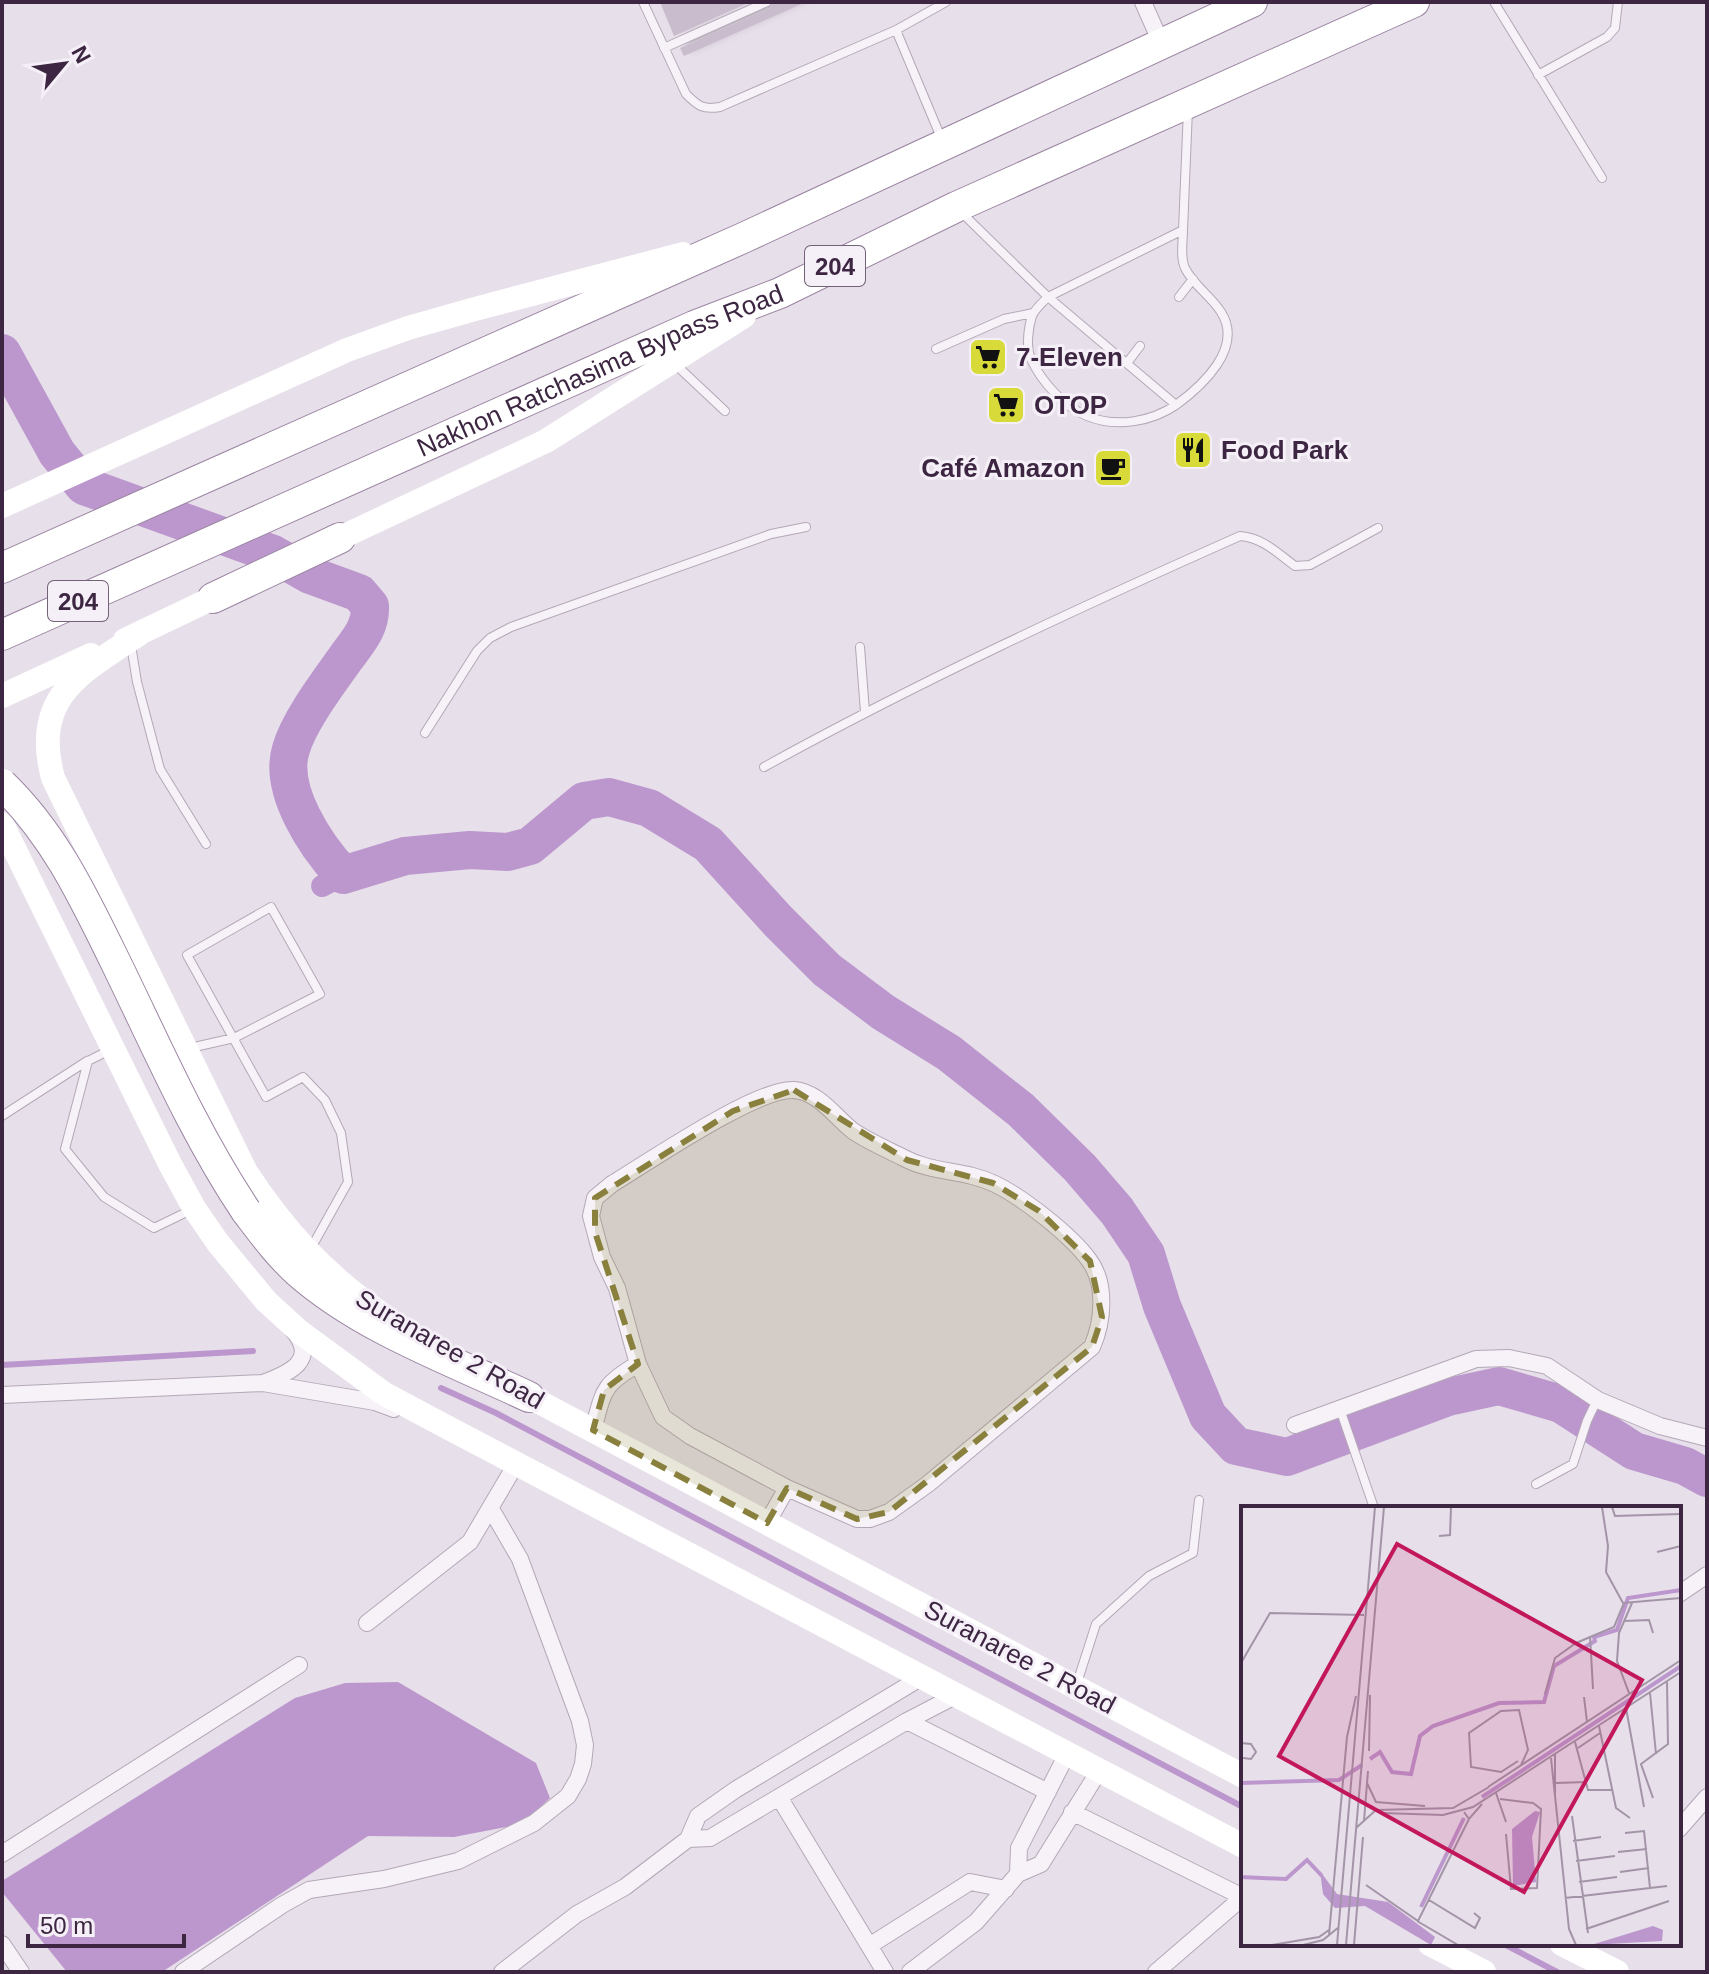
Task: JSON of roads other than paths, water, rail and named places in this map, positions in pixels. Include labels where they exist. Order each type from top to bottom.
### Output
[{"type":"highway","name":"204","points":[[2,568],[743,238],[1252,2]]},
{"type":"highway","name":"Nakhon Ratchasima Bypass Road","points":[[2,635],[694,326],[780,293],[956,207],[1402,5]]},
{"type":"highway","points":[[213,598],[340,538]]},
{"type":"highway","points":[[2,784],[33,817],[74,878],[224,1178],[246,1211],[295,1269],[335,1300],[383,1328],[529,1397]]},
{"type":"main road","points":[[4,505],[292,373],[408,328],[743,238]]},
{"type":"main road","points":[[340,538],[546,441],[780,293]]},
{"type":"main road","points":[[2,696],[135,637],[213,598]]},
{"type":"main road","name":"Suranaree 2 Road","points":[[135,637],[78,675],[63,693],[46,731],[47,755],[53,778],[246,1172],[271,1210],[325,1271],[386,1316],[529,1397],[1241,1775]]},
{"type":"main road","points":[[2,824],[194,1208],[239,1271],[300,1332],[383,1393],[1241,1845]]},
{"type":"main road","points":[[79,980],[66,932],[67,924],[78,911],[94,907],[110,913],[137,951]]},
{"type":"main road","points":[[1434,1946],[1482,1972]]},
{"type":"main road","points":[[1571,1946],[1617,1972]]},
{"type":"street","points":[[1143,2],[1162,45]]},
{"type":"street","points":[[794,1090],[810,1094],[854,1131],[907,1160],[933,1171],[960,1173],[993,1183],[1039,1211],[1090,1261],[1098,1282],[1102,1317],[1092,1347],[928,1484],[889,1512],[870,1519],[857,1519],[787,1488],[672,1425],[663,1417],[638,1364],[617,1288],[602,1257],[591,1216],[595,1198],[625,1176],[768,1093],[794,1090]]},
{"type":"street","points":[[263,1383],[292,1372],[298,1366],[302,1352],[299,1337],[266,1301]]},
{"type":"street","points":[[1295,1425],[1342,1416],[1476,1359],[1509,1358],[1547,1366],[1598,1400],[1660,1426],[1707,1438]]},
{"type":"street","points":[[593,1430],[604,1390],[612,1379],[638,1364]]},
{"type":"street","points":[[2,1395],[263,1383],[375,1402],[441,1424]]},
{"type":"street","points":[[367,1623],[470,1542],[516,1464]]},
{"type":"street","points":[[767,1523],[787,1488]]},
{"type":"street","points":[[183,1972],[309,1890],[384,1879],[458,1861],[534,1823],[568,1796],[583,1764],[585,1745],[580,1721],[520,1559],[491,1509]]},
{"type":"street","points":[[1681,1593],[1707,1575]]},
{"type":"street","points":[[2,1854],[299,1665]]},
{"type":"street","points":[[502,1972],[577,1914],[625,1887],[688,1839],[698,1816],[735,1790],[922,1677]]},
{"type":"street","points":[[688,1839],[710,1838],[907,1721],[957,1695]]},
{"type":"street","points":[[907,1721],[1048,1792]]},
{"type":"street","points":[[1018,1874],[1019,1848],[1067,1754]]},
{"type":"street","points":[[910,1972],[932,1966],[1018,1874],[1041,1864],[1099,1771]]},
{"type":"street","points":[[779,1797],[885,1972]]},
{"type":"street","points":[[1681,1827],[1707,1797]]},
{"type":"street","points":[[1072,1812],[1241,1896]]},
{"type":"street","points":[[869,1946],[970,1882],[1006,1889]]},
{"type":"street","points":[[1156,1972],[1241,1899]]},
{"type":"street","points":[[2,1944],[21,1972]]},
{"type":"lane","points":[[643,2],[686,94],[705,110],[720,107],[896,30],[946,2]]},
{"type":"lane","points":[[664,48],[767,2]]},
{"type":"lane","points":[[1494,2],[1602,178]]},
{"type":"lane","points":[[1538,75],[1607,37],[1615,28],[1618,2]]},
{"type":"lane","points":[[896,30],[944,144]]},
{"type":"lane","points":[[1183,230],[1048,297],[1033,313],[1028,341],[1030,357],[1055,394],[1087,416],[1135,422],[1162,414],[1202,385],[1217,365],[1228,337],[1222,314],[1183,265],[1188,104]]},
{"type":"lane","points":[[956,207],[1048,297],[1176,405]]},
{"type":"lane","points":[[1179,297],[1193,279]]},
{"type":"lane","points":[[936,349],[1004,319],[1033,313]]},
{"type":"lane","points":[[1127,363],[1140,346]]},
{"type":"lane","points":[[673,361],[725,411]]},
{"type":"lane","points":[[425,733],[477,651],[490,638],[511,627],[771,534],[806,527]]},
{"type":"lane","points":[[764,767],[865,712],[1131,584],[1240,536],[1254,537],[1295,566],[1310,565],[1378,528]]},
{"type":"lane","points":[[135,637],[137,682],[160,769],[206,844]]},
{"type":"lane","points":[[860,647],[865,712]]},
{"type":"lane","points":[[186,1049],[234,1038],[320,994],[271,907],[187,955],[234,1038],[266,1097],[303,1077],[325,1100],[341,1133],[348,1182],[308,1253]]},
{"type":"lane","points":[[2,1116],[88,1061],[113,1049]]},
{"type":"lane","points":[[88,1061],[65,1149],[104,1197],[154,1228],[194,1208]]},
{"type":"lane","points":[[1536,1484],[1573,1464],[1587,1421],[1598,1400]]},
{"type":"lane","points":[[1342,1416],[1373,1506]]},
{"type":"lane","points":[[1076,1687],[1096,1624],[1149,1576],[1193,1553],[1199,1500]]},
{"type":"waterway","points":[[2,353],[57,453],[84,486],[273,554],[310,575],[359,593],[370,606],[363,634],[300,726],[288,765],[290,782],[302,816],[322,849],[343,875],[405,856],[470,850],[508,852],[530,846],[584,801],[609,797],[649,808],[708,844],[827,970],[883,1012],[949,1053],[1021,1110],[1080,1168],[1117,1211],[1146,1254],[1162,1306],[1208,1416],[1236,1446],[1287,1457],[1448,1397],[1499,1386],[1561,1404],[1634,1451],[1685,1466],[1707,1478]]},
{"type":"waterway","points":[[322,886],[343,875]]},
{"type":"waterway","points":[[2,1365],[253,1351]]},
{"type":"waterway","points":[[441,1388],[496,1413],[1241,1806]]},
{"type":"waterway","points":[[1508,1946],[1557,1972]]},
{"type":"place","name":"7-Eleven","points":[[988,357]]},
{"type":"place","name":"OTOP","points":[[1006,405]]},
{"type":"place","name":"Food Park","points":[[1193,450]]},
{"type":"place","name":"Café Amazon","points":[[1113,468]]}]
